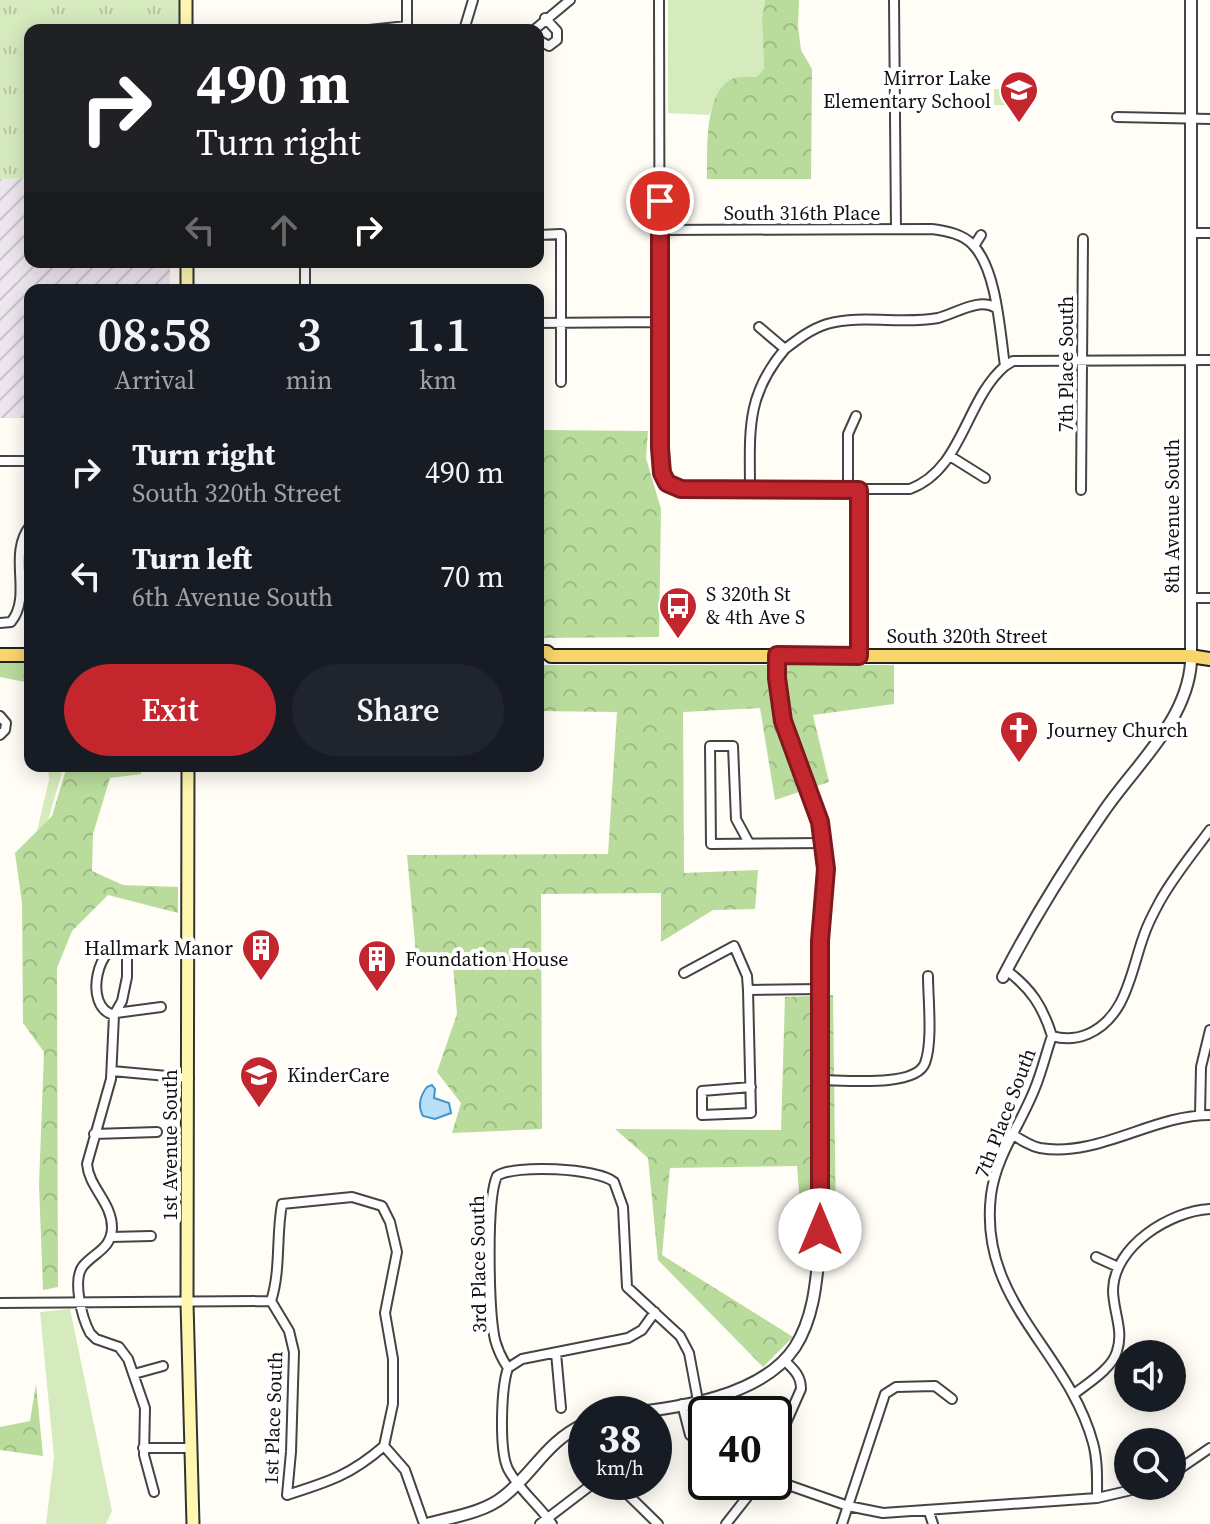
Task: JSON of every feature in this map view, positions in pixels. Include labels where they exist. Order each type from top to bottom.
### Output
[{"type":"main road","points":[[186,0],[186,24]]},
{"type":"main road","name":"South 320th Street","points":[[1190,656],[1210,651]]},
{"type":"main road","points":[[0,655],[24,655]]},
{"type":"main road","name":"South 320th Street","points":[[544,656],[1190,656],[1210,659]]},
{"type":"main road","name":"1st Avenue South","points":[[188,772],[187,1303],[193,1524]]},
{"type":"street","points":[[407,0],[407,24]]},
{"type":"street","points":[[466,24],[473,0]]},
{"type":"street","points":[[540,24],[570,0]]},
{"type":"street","points":[[659,0],[661,459],[667,483],[677,489],[901,491],[920,485],[941,469],[989,382],[1013,361],[1210,360]]},
{"type":"street","points":[[894,0],[896,229]]},
{"type":"street","name":"8th Avenue South","points":[[1004,973],[1017,947],[1103,812],[1179,708],[1188,684],[1191,0]]},
{"type":"street","points":[[544,43],[549,46],[557,40],[557,31],[545,18]]},
{"type":"street","points":[[1117,117],[1210,119]]},
{"type":"street","name":"South 316th Place","points":[[660,230],[945,231],[962,237],[974,246]]},
{"type":"street","points":[[1191,233],[1210,233]]},
{"type":"street","points":[[544,235],[561,234],[561,382]]},
{"type":"street","points":[[981,235],[974,246],[986,266],[1005,366]]},
{"type":"street","name":"7th Place South","points":[[1081,490],[1083,239]]},
{"type":"street","points":[[750,490],[753,406],[765,375],[785,349],[817,328],[840,321],[923,321],[983,304],[996,309]]},
{"type":"street","points":[[544,323],[659,322]]},
{"type":"street","points":[[759,327],[785,349]]},
{"type":"street","points":[[848,490],[848,434],[856,416]]},
{"type":"street","points":[[950,456],[985,478]]},
{"type":"street","points":[[0,461],[24,461]]},
{"type":"street","points":[[859,490],[859,656]]},
{"type":"street","points":[[0,623],[11,622],[18,611],[19,544],[24,536]]},
{"type":"street","points":[[1190,598],[1210,598]]},
{"type":"street","points":[[718,1396],[738,1391],[784,1360],[794,1349],[808,1318],[818,1267],[820,941],[826,869],[820,822],[783,721],[777,655]]},
{"type":"street","points":[[0,716],[5,720],[6,727],[0,735]]},
{"type":"street","points":[[749,843],[735,816],[733,746],[710,746],[711,844],[823,843]]},
{"type":"street","points":[[1052,1036],[1064,1039],[1081,1037],[1111,1019],[1127,987],[1145,932],[1162,898],[1210,830]]},
{"type":"street","points":[[154,1492],[143,1448],[146,1412],[134,1374],[122,1350],[90,1333],[78,1282],[81,1270],[106,1247],[111,1237],[109,1211],[89,1178],[87,1168],[112,1071],[115,1014],[126,989],[126,954],[118,946],[112,947],[96,984],[100,1005],[107,1013],[115,1014],[161,1007]]},
{"type":"street","points":[[684,973],[734,946],[747,976],[751,1087],[751,1113],[702,1115],[702,1091],[751,1087]]},
{"type":"street","name":"7th Place South","points":[[1004,973],[1030,990],[1038,1001],[1052,1036],[1035,1088],[999,1163],[991,1193],[994,1250],[1010,1298],[1074,1394],[1096,1452],[1097,1498]]},
{"type":"street","points":[[820,1080],[895,1080],[913,1076],[920,1070],[925,1063],[929,1029],[928,976]]},
{"type":"street","points":[[748,990],[820,989]]},
{"type":"street","points":[[1012,1134],[1040,1148],[1065,1148],[1098,1143],[1155,1124],[1205,1115],[1201,1067],[1210,1030]]},
{"type":"street","points":[[112,1071],[189,1078]]},
{"type":"street","points":[[94,1134],[157,1132]]},
{"type":"street","name":"3rd Place South","points":[[550,1521],[507,1468],[503,1448],[504,1384],[508,1368],[498,1351],[493,1324],[490,1203],[497,1176],[508,1171],[567,1170],[604,1175],[618,1188],[623,1213],[626,1285],[655,1312]]},
{"type":"street","points":[[0,1303],[271,1301],[276,1286],[282,1204],[352,1197],[376,1203],[386,1212],[397,1252],[385,1313],[393,1359],[393,1404],[384,1446],[405,1470],[426,1524],[487,1506],[502,1498],[557,1440],[568,1434]]},
{"type":"street","points":[[1118,1340],[1113,1289],[1118,1267],[1130,1249],[1169,1221],[1210,1209]]},
{"type":"street","points":[[111,1237],[151,1236]]},
{"type":"street","points":[[1096,1257],[1118,1267]]},
{"type":"street","name":"1st Place South","points":[[271,1301],[289,1331],[294,1352],[287,1495],[338,1479],[364,1464],[384,1446]]},
{"type":"street","points":[[508,1368],[522,1359],[633,1336],[646,1326],[655,1312],[674,1328],[685,1344],[697,1396]]},
{"type":"street","points":[[556,1353],[561,1408]]},
{"type":"street","points":[[1074,1394],[1105,1369],[1114,1356]]},
{"type":"street","points":[[784,1360],[801,1380],[801,1389],[792,1409]]},
{"type":"street","points":[[134,1374],[163,1366]]},
{"type":"street","points":[[842,1524],[879,1406],[888,1391],[900,1386],[935,1386],[952,1399]]},
{"type":"street","points":[[672,1406],[688,1403]]},
{"type":"street","points":[[682,1404],[688,1427]]},
{"type":"street","points":[[143,1448],[191,1448]]},
{"type":"street","points":[[1186,1464],[1210,1448]]},
{"type":"street","points":[[792,1486],[848,1506],[883,1513],[929,1512],[1114,1494]]},
{"type":"street","points":[[540,1524],[550,1521],[574,1500]]},
{"type":"street","points":[[633,1500],[658,1524]]},
{"type":"street","points":[[726,1524],[745,1500]]},
{"type":"street","points":[[929,1512],[933,1524]]},
{"type":"shaded area","points":[[24,178],[24,268],[170,268],[170,284],[24,284],[24,418],[0,418],[0,179]]},
{"type":"green space","points":[[0,0],[179,0],[179,24],[24,24],[24,178],[0,179]]},
{"type":"green space","points":[[668,0],[765,0],[762,20],[764,69],[756,77],[736,79],[725,85],[709,115],[668,113]]},
{"type":"green space","points":[[765,0],[799,0],[801,50],[812,69],[811,179],[707,179],[709,124],[716,97],[732,79],[756,77],[764,69],[762,20]]},
{"type":"green space","points":[[994,89],[1010,89],[1015,95],[1020,94],[1023,106],[994,105]]},
{"type":"green space","points":[[544,430],[648,431],[646,458],[661,509],[659,637],[544,638]]},
{"type":"green space","points":[[0,663],[24,663],[24,682],[0,677]]},
{"type":"green space","points":[[544,665],[894,665],[894,704],[813,715],[829,782],[775,800],[760,708],[683,712],[684,873],[758,870],[755,909],[713,910],[661,942],[661,893],[541,894],[542,1129],[452,1133],[461,1103],[437,1072],[457,1014],[453,965],[416,954],[407,855],[608,854],[617,712],[544,711]]},
{"type":"green space","points":[[48,772],[62,772],[48,820],[37,831]]},
{"type":"green space","points":[[65,772],[141,772],[110,778],[93,834],[92,871],[123,885],[178,887],[178,913],[108,895],[72,931],[57,968],[58,1287],[43,1290],[39,1185],[44,1052],[23,1023],[22,903],[15,853],[52,816]]},
{"type":"green space","points":[[833,995],[836,1231],[802,1228],[797,1166],[670,1168],[662,1255],[793,1337],[763,1367],[658,1260],[648,1158],[615,1129],[781,1130],[785,997]]},
{"type":"green space","points":[[70,1309],[112,1511],[106,1524],[46,1524],[54,1457],[40,1312]]},
{"type":"green space","points":[[36,1384],[43,1456],[0,1450],[0,1427],[30,1421]]},
{"type":"water","points":[[432,1085],[434,1098],[449,1103],[451,1113],[435,1119],[423,1116],[420,1108],[423,1094]]},
{"type":"place","name":"Mirror Lake Elementary School","points":[[1019,124]]},
{"type":"place","name":"S 320th St & 4th Ave S","points":[[678,640]]},
{"type":"place","name":"Journey Church","points":[[1019,764]]},
{"type":"place","name":"Hallmark Manor","points":[[261,982]]},
{"type":"place","name":"Foundation House","points":[[377,993]]},
{"type":"place","name":"KinderCare","points":[[259,1109]]},
{"type":"route","points":[[660,201],[660,448],[662,473],[667,483],[681,489],[859,490],[859,656],[777,655],[783,721],[820,822],[826,869],[820,941],[820,1230]]}]
